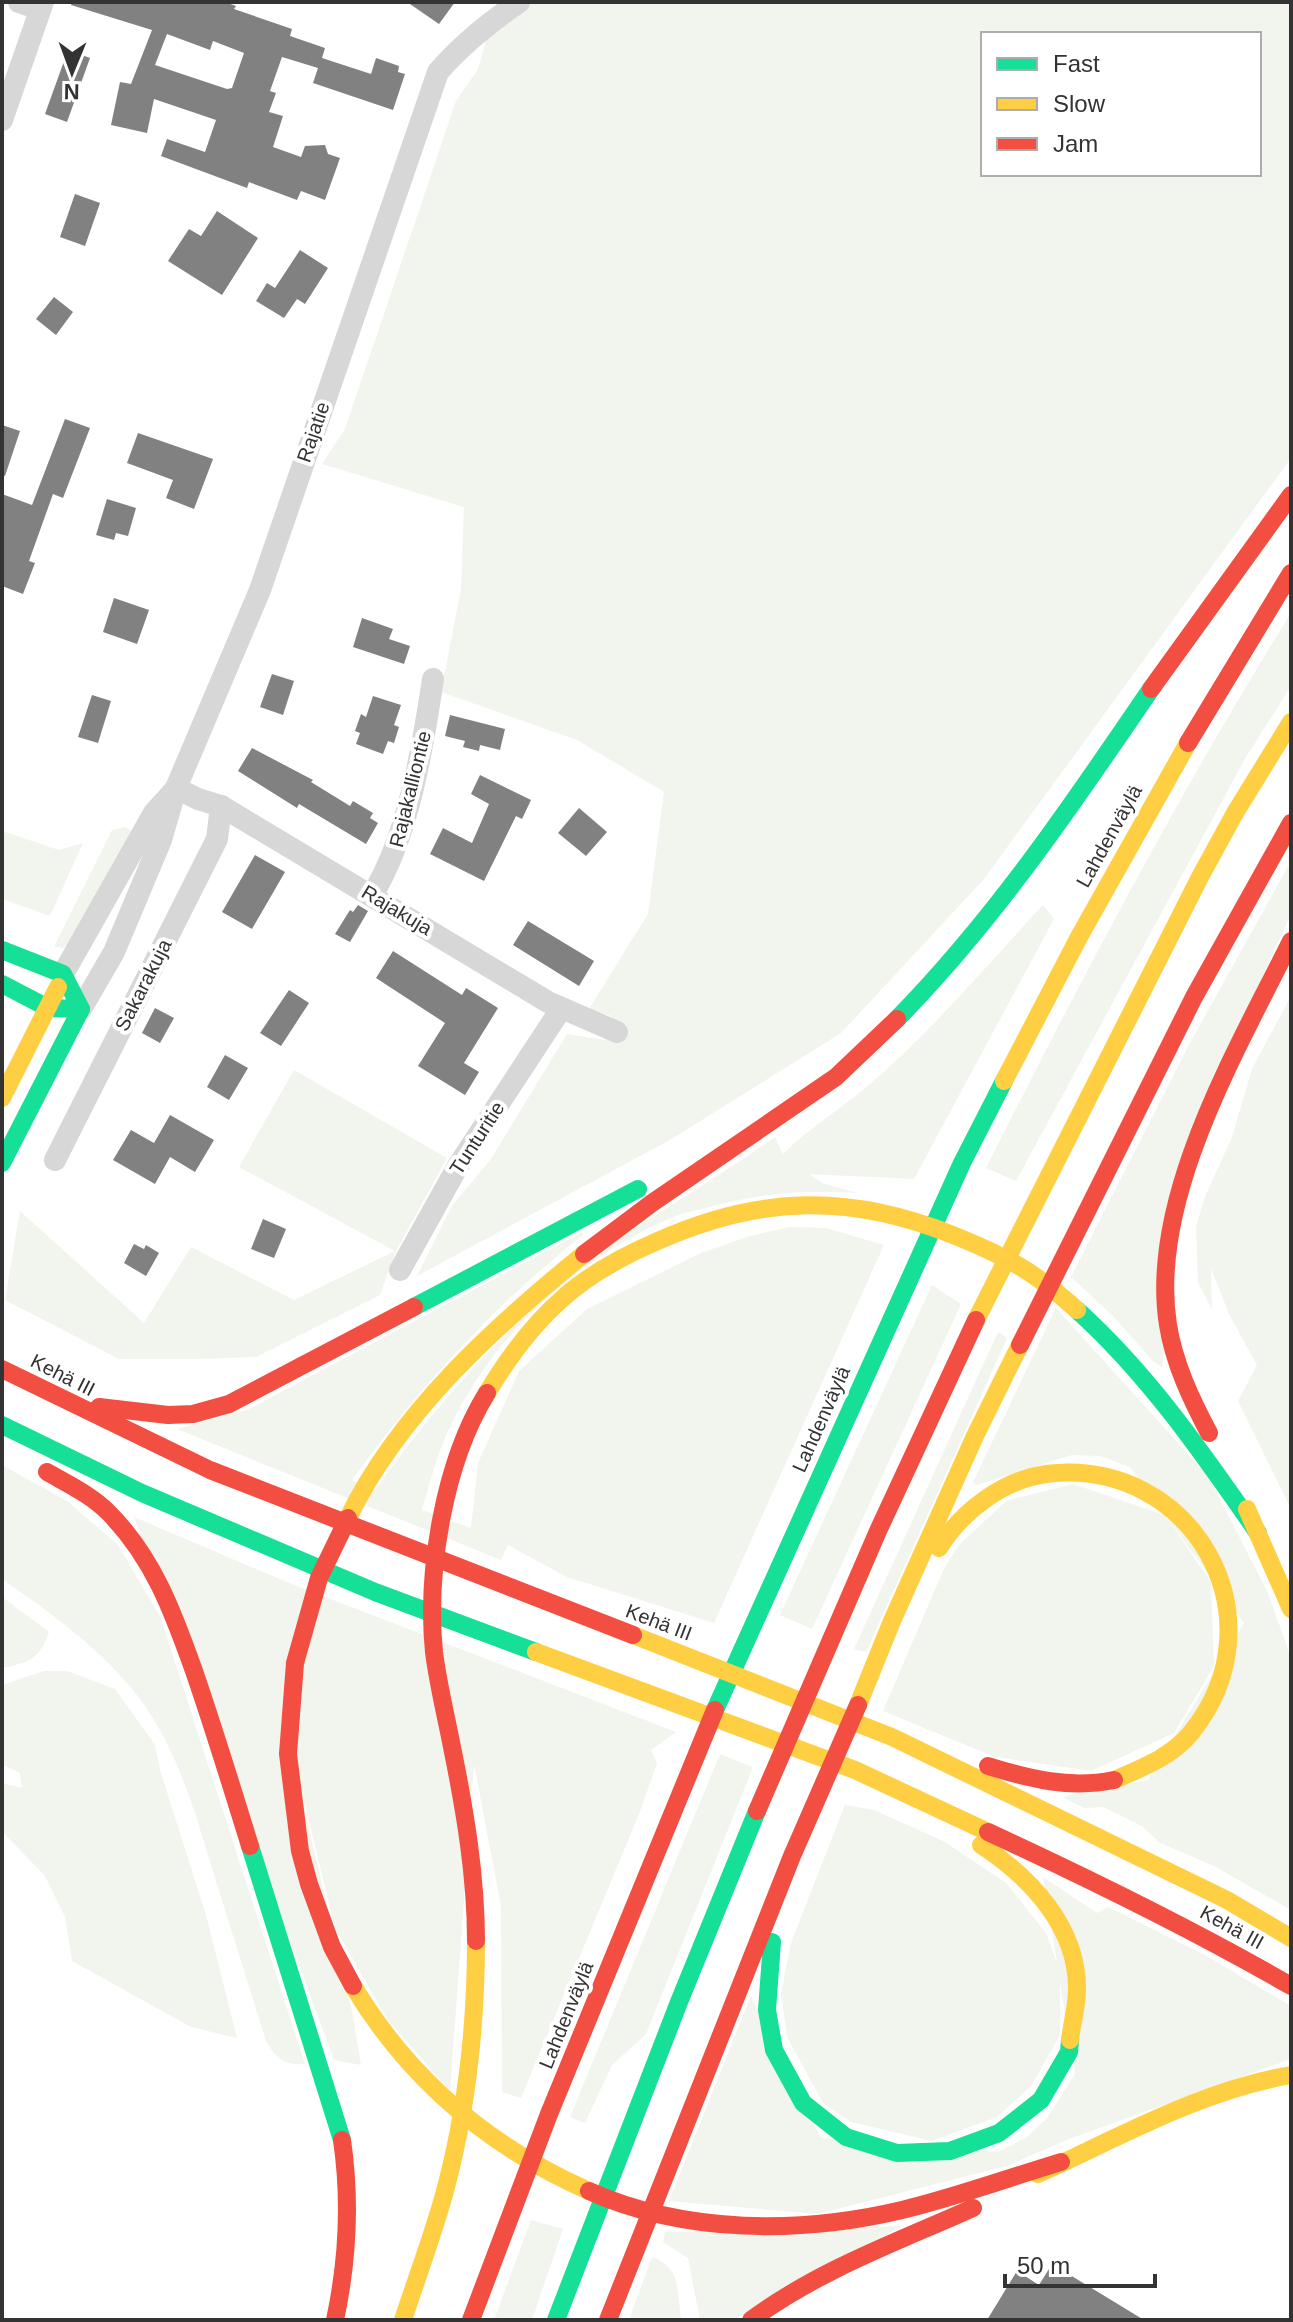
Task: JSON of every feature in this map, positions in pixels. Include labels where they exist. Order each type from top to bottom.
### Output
[{"type":"main road","points":[[1061,2162],[882,2215],[800,2224],[757,2225],[682,2220],[630,2208],[583,2190],[534,2165],[478,2128],[435,2091],[392,2046],[352,1988],[325,1934],[307,1881],[295,1826],[288,1771],[289,1713],[294,1671],[310,1598],[331,1546],[362,1490],[436,1391],[480,1342],[607,1235],[854,1063],[965,946],[1036,854],[1207,607],[1291,495]]},
{"type":"main road","name":"Lahdenväylä","points":[[471,2320],[549,2114],[673,1807],[757,1612],[962,1163],[1079,937],[1166,779],[1291,573]]},
{"type":"main road","points":[[556,2320],[620,2150],[746,1838],[979,1310],[1234,814],[1291,722]]},
{"type":"main road","points":[[608,2320],[792,1856],[975,1436],[1194,997],[1291,823]]},
{"type":"main road","points":[[1291,941],[1200,1131],[1178,1202],[1168,1255],[1166,1287],[1171,1336],[1187,1389],[1258,1533],[1291,1609]]},
{"type":"main road","points":[[2,950],[63,974],[81,1009]]},
{"type":"main road","points":[[2,1098],[63,974]]},
{"type":"main road","points":[[2,984],[48,1008],[81,1009]]},
{"type":"main road","points":[[2,1163],[81,1009]]},
{"type":"main road","points":[[76,1406],[168,1415],[193,1414],[229,1404],[786,1111]]},
{"type":"main road","points":[[403,2320],[445,2190],[473,2044],[477,1958],[470,1865],[433,1643],[432,1585],[436,1533],[449,1475],[472,1412],[499,1366],[571,1289],[619,1258],[691,1227],[743,1211],[789,1204],[852,1205],[897,1214],[1015,1262],[1100,1330],[1156,1391],[1258,1533]]},
{"type":"main road","name":"Kehä III","points":[[2,1369],[210,1470],[892,1737],[1227,1900],[1291,1938]]},
{"type":"main road","name":"Kehä III","points":[[2,1425],[142,1493],[375,1592],[855,1770],[1103,1884],[1208,1938],[1291,1986]]},
{"type":"main road","points":[[29,1462],[80,1490],[106,1510],[150,1564],[169,1600],[205,1702],[342,2140],[349,2186],[350,2227],[344,2282],[335,2320]]},
{"type":"main road","points":[[892,1621],[923,1581],[941,1544],[979,1501],[1011,1483],[1045,1474],[1076,1472],[1103,1474],[1132,1484],[1181,1516],[1214,1559],[1225,1585],[1231,1618],[1227,1657],[1214,1700],[1181,1743],[1164,1757],[1140,1771],[1112,1781],[1081,1784],[1050,1782],[1004,1771],[951,1751],[892,1737]]},
{"type":"main road","points":[[771,1740],[849,1784],[970,1838],[1002,1857],[1052,1910],[1068,1943],[1077,1975],[1078,2009],[1072,2043],[1062,2073],[1045,2097],[1023,2118],[998,2134],[971,2147],[942,2153],[883,2151],[855,2141],[827,2124],[802,2100],[786,2076],[774,2049],[766,1990],[779,1889]]},
{"type":"main road","points":[[751,2320],[768,2306],[817,2279],[982,2204],[1061,2162],[1200,2100],[1255,2081],[1291,2075]]},
{"type":"street","name":"Rajatie","points":[[81,1009],[114,952],[161,840],[176,788],[260,590],[438,72],[472,37],[519,2]]},
{"type":"street","points":[[2,120],[34,4]]},
{"type":"street","name":"Rajakalliontie","points":[[372,895],[392,860],[425,732],[433,679]]},
{"type":"street","name":"Rajatie","points":[[63,974],[154,813],[176,788]]},
{"type":"street","name":"Rajakuja","points":[[176,788],[221,806],[561,1009],[617,1032]]},
{"type":"street","name":"Sakarakuja","points":[[55,1160],[217,839],[221,806]]},
{"type":"street","name":"Tunturitie","points":[[400,1270],[458,1166],[561,1009]]},
{"type":"shaded area","points":[[531,2],[1291,2],[1291,458],[984,879],[841,1033],[670,1140],[417,1276],[452,1206],[491,1159],[567,1034],[605,1040],[611,1016],[589,1009],[648,914],[664,792],[577,740],[441,692],[461,589],[464,507],[322,464],[345,429],[456,101],[478,69],[488,33]]},
{"type":"shaded area","points":[[1291,613],[1291,686],[1246,757],[1016,1181],[986,1168],[1132,887],[1209,749]]},
{"type":"shaded area","points":[[126,827],[133,833],[78,938],[63,948],[54,947],[112,830]]},
{"type":"shaded area","points":[[2,831],[59,850],[83,843],[50,916],[2,899]]},
{"type":"shaded area","points":[[1291,861],[1291,914],[1190,1135],[1162,1367],[1071,1277],[1190,1043]]},
{"type":"shaded area","points":[[1043,905],[1054,919],[914,1179],[809,1174],[822,1183],[857,1193],[800,1192],[743,1199],[679,1215],[636,1235],[571,1278],[514,1332],[489,1362],[449,1429],[422,1510],[471,1528],[478,1463],[519,1371],[587,1309],[701,1253],[750,1236],[789,1227],[826,1228],[884,1245],[714,1623],[567,1577],[508,1545],[501,1560],[177,1429],[249,1409],[582,1232],[583,1235],[488,1319],[404,1412],[352,1480],[375,1490],[462,1380],[536,1305],[614,1243],[775,1137],[783,1154],[892,1064]]},
{"type":"shaded area","points":[[1291,996],[1291,1509],[1238,1401],[1257,1365],[1229,1314],[1211,1268],[1212,1309],[1198,1283],[1196,1227],[1204,1199],[1232,1137],[1252,1069]]},
{"type":"shaded area","points":[[294,1070],[447,1158],[396,1251],[380,1295],[256,1357],[191,1359],[119,1359],[5,1300],[20,1211],[144,1323],[191,1247],[294,1300],[395,1251],[239,1167]]},
{"type":"shaded area","points":[[932,1285],[961,1304],[812,1629],[780,1615]]},
{"type":"shaded area","points":[[1056,1308],[1208,1476],[1267,1591],[1291,1657],[1291,1910],[1214,1866],[1160,1843],[1142,1826],[1103,1807],[1085,1808],[1062,1797],[1148,1780],[1244,1623],[1130,1467],[1100,1456],[1072,1455],[977,1485],[973,1482]]},
{"type":"shaded area","points":[[998,1332],[1007,1338],[866,1652],[854,1649]]},
{"type":"shaded area","points":[[2,1465],[67,1501],[118,1545],[160,1616],[305,2064],[281,2060],[266,2041],[193,1808],[176,1763],[154,1719],[126,1681],[93,1649],[58,1619],[2,1579]]},
{"type":"shaded area","points":[[1073,1484],[1165,1515],[1211,1582],[1214,1666],[1174,1733],[1091,1771],[995,1757],[883,1711],[943,1571],[958,1546],[1006,1501]]},
{"type":"shaded area","points":[[134,1517],[289,1583],[676,1732],[651,1750],[657,1763],[641,1809],[521,2098],[502,2092],[501,1906],[474,1764],[450,2091],[387,2019],[335,1928],[276,1687],[353,2016],[361,2065],[334,2060]]},
{"type":"shaded area","points":[[2,1597],[49,1632],[41,1649],[32,1658],[2,1668]]},
{"type":"shaded area","points":[[44,1671],[67,1671],[115,1689],[155,1745],[206,1915],[237,2038],[191,2027],[72,1961],[65,1917],[45,1876],[2,1831],[2,1783],[22,1788],[20,1773],[2,1764],[2,1685]]},
{"type":"shaded area","points":[[720,1754],[753,1767],[646,2034],[612,2065],[585,2123],[570,2117]]},
{"type":"shaded area","points":[[845,1805],[874,1810],[945,1842],[1006,1883],[1046,1933],[1060,1970],[1060,2035],[1031,2086],[997,2117],[932,2141],[851,2122],[823,2103],[787,2037],[781,1994],[791,1943]]},
{"type":"shaded area","points":[[1043,1877],[1097,1913],[1108,1907],[1205,1955],[1291,2006],[1291,2059],[1069,2139],[1007,2166],[817,2214],[669,2201],[751,1996],[821,2138],[998,2152],[1027,2137],[1048,2117],[1075,2074]]},
{"type":"shaded area","points":[[531,2220],[563,2229],[532,2320],[494,2320]]},
{"type":"shaded area","points":[[902,2226],[734,2320],[700,2320],[688,2258],[663,2242],[665,2232]]},
{"type":"shaded area","points":[[652,2257],[662,2262],[673,2274],[681,2320],[629,2320]]},
{"type":"building","points":[[72,2],[225,2],[236,6],[234,9],[292,29],[290,36],[325,48],[322,58],[371,74],[376,58],[399,66],[398,72],[405,74],[393,110],[313,83],[318,68],[282,57],[270,91],[276,93],[269,112],[283,116],[273,147],[301,157],[305,146],[325,145],[328,154],[340,158],[325,200],[301,191],[297,200],[249,182],[247,188],[161,156],[167,139],[205,152],[216,120],[154,99],[147,133],[111,125],[120,82],[131,84],[152,30],[71,5]],"holes":[[[167,34],[210,50],[213,41],[244,53],[232,88],[155,65]]]},
{"type":"building","points":[[407,2],[455,2],[439,24]]},
{"type":"building","points":[[68,50],[90,58],[67,122],[45,114]]},
{"type":"building","points":[[75,194],[100,203],[85,246],[60,237]]},
{"type":"building","points":[[217,211],[258,238],[222,295],[168,261],[189,229],[201,236]]},
{"type":"building","points":[[300,250],[328,268],[305,304],[297,299],[284,318],[256,301],[267,283],[275,288]]},
{"type":"building","points":[[54,297],[73,312],[56,335],[36,319]]},
{"type":"building","points":[[65,419],[90,428],[63,498],[53,494],[29,561],[35,563],[23,594],[2,586],[2,494],[32,505]]},
{"type":"building","points":[[2,425],[20,431],[5,476],[2,475]]},
{"type":"building","points":[[138,433],[213,459],[194,509],[166,498],[173,480],[127,463]]},
{"type":"building","points":[[107,499],[136,508],[128,536],[116,533],[114,540],[96,535]]},
{"type":"building","points":[[114,598],[149,610],[137,644],[103,632]]},
{"type":"building","points":[[362,618],[393,629],[389,639],[410,646],[404,664],[353,647]]},
{"type":"building","points":[[272,674],[294,681],[283,715],[260,707]]},
{"type":"building","points":[[92,695],[111,701],[98,743],[78,737]]},
{"type":"building","points":[[373,696],[401,705],[394,725],[399,727],[394,743],[388,741],[383,754],[356,744],[360,733],[355,731],[361,714],[366,717]]},
{"type":"building","points":[[450,715],[505,729],[500,750],[480,745],[479,751],[463,747],[465,741],[445,736]]},
{"type":"building","points":[[252,748],[313,780],[311,782],[350,806],[353,801],[373,813],[370,818],[378,823],[366,844],[299,804],[297,808],[238,771]]},
{"type":"building","points":[[480,775],[531,800],[522,819],[516,816],[484,881],[430,854],[443,828],[472,843],[489,804],[471,794]]},
{"type":"building","points":[[579,808],[607,832],[586,856],[558,833]]},
{"type":"building","points":[[255,855],[285,872],[252,929],[222,912]]},
{"type":"building","points":[[358,905],[368,911],[350,942],[335,934],[350,910],[353,912]]},
{"type":"building","points":[[528,921],[594,961],[579,986],[513,945]]},
{"type":"building","points":[[393,951],[462,995],[466,988],[498,1008],[464,1063],[479,1072],[465,1095],[418,1066],[445,1023],[376,978]]},
{"type":"building","points":[[289,990],[309,1003],[281,1046],[260,1033]]},
{"type":"building","points":[[155,1008],[174,1018],[160,1043],[142,1033]]},
{"type":"building","points":[[225,1055],[248,1068],[229,1100],[207,1087]]},
{"type":"building","points":[[170,1115],[214,1140],[195,1172],[170,1157],[155,1184],[113,1160],[131,1130],[154,1143]]},
{"type":"building","points":[[263,1219],[286,1229],[274,1258],[251,1249]]},
{"type":"building","points":[[134,1244],[144,1249],[146,1245],[159,1253],[146,1276],[124,1263]]},
{"type":"building","points":[[1052,2264],[1144,2320],[987,2320],[1017,2271],[1039,2285]]},
{"type":"traffic: fast","points":[[897,1019],[1000,901],[1151,689]]},
{"type":"traffic: fast","points":[[2,950],[63,974],[81,1009],[48,1008],[2,984]]},
{"type":"traffic: fast","points":[[2,1163],[81,1009]]},
{"type":"traffic: fast","points":[[715,1710],[962,1163],[1004,1081]]},
{"type":"traffic: fast","points":[[414,1307],[638,1189]]},
{"type":"traffic: fast","points":[[1077,1310],[1151,1388],[1258,1533]]},
{"type":"traffic: fast","points":[[2,1425],[142,1493],[375,1592],[536,1652]]},
{"type":"traffic: fast","points":[[556,2320],[757,1811]]},
{"type":"traffic: fast","points":[[250,1846],[342,2140]]},
{"type":"traffic: fast","points":[[772,1942],[767,2010],[774,2050],[803,2103],[846,2137],[897,2153],[950,2151],[999,2133],[1041,2100],[1069,2052],[1070,2040]]},
{"type":"traffic: slow","points":[[976,1320],[1200,877],[1291,722]]},
{"type":"traffic: slow","points":[[1004,1081],[1079,937],[1188,743]]},
{"type":"traffic: slow","points":[[2,1098],[58,987]]},
{"type":"traffic: slow","points":[[487,1393],[530,1331],[551,1309],[596,1273],[621,1258],[698,1225],[734,1214],[771,1208],[806,1205],[842,1207],[879,1212],[915,1222],[1005,1258],[1047,1285],[1077,1310]]},
{"type":"traffic: slow","points":[[348,1518],[369,1479],[422,1407],[484,1341],[584,1254]]},
{"type":"traffic: slow","points":[[858,1705],[975,1436],[1020,1345]]},
{"type":"traffic: slow","points":[[939,1548],[959,1522],[985,1499],[1014,1483],[1046,1474],[1098,1475],[1143,1491],[1181,1518],[1208,1554],[1224,1596],[1228,1641],[1217,1688],[1191,1733],[1183,1741],[1156,1761],[1114,1780]]},
{"type":"traffic: slow","points":[[1247,1509],[1291,1609]]},
{"type":"traffic: slow","points":[[633,1635],[892,1737],[1227,1900],[1291,1938]]},
{"type":"traffic: slow","points":[[536,1652],[855,1770],[988,1832]]},
{"type":"traffic: slow","points":[[981,1845],[1033,1888],[1060,1925],[1075,1967],[1077,1990],[1070,2040]]},
{"type":"traffic: slow","points":[[403,2320],[440,2207],[459,2129],[472,2035],[476,1941]]},
{"type":"traffic: slow","points":[[353,1986],[399,2051],[454,2107],[518,2153],[589,2191]]},
{"type":"traffic: slow","points":[[1038,2174],[1193,2103],[1291,2075]]},
{"type":"traffic: jam","points":[[1151,689],[1291,495]]},
{"type":"traffic: jam","points":[[1188,743],[1291,573]]},
{"type":"traffic: jam","points":[[1020,1345],[1194,997],[1291,823]]},
{"type":"traffic: jam","points":[[1209,1433],[1184,1380],[1168,1325],[1165,1277],[1171,1228],[1184,1177],[1202,1127],[1223,1077],[1291,941]]},
{"type":"traffic: jam","points":[[584,1254],[652,1203],[836,1077],[897,1019]]},
{"type":"traffic: jam","points":[[99,1407],[168,1415],[193,1414],[229,1404],[414,1307]]},
{"type":"traffic: jam","points":[[757,1811],[878,1531],[976,1320]]},
{"type":"traffic: jam","points":[[2,1369],[210,1470],[633,1635]]},
{"type":"traffic: jam","points":[[476,1941],[469,1844],[434,1652],[432,1621],[436,1553],[449,1484],[459,1451],[487,1393]]},
{"type":"traffic: jam","points":[[47,1472],[87,1495],[108,1512],[124,1529],[160,1586],[209,1715],[250,1846]]},
{"type":"traffic: jam","points":[[348,1518],[319,1578],[295,1663],[288,1754],[300,1851],[309,1884],[332,1947],[353,1986]]},
{"type":"traffic: jam","points":[[608,2320],[792,1856],[858,1705]]},
{"type":"traffic: jam","points":[[471,2320],[549,2114],[715,1710]]},
{"type":"traffic: jam","points":[[988,1766],[1066,1783],[1114,1780]]},
{"type":"traffic: jam","points":[[988,1832],[1141,1906],[1291,1986]]},
{"type":"traffic: jam","points":[[335,2320],[347,2230],[347,2186],[342,2140]]},
{"type":"traffic: jam","points":[[589,2191],[664,2215],[744,2226],[784,2226],[863,2218],[902,2210],[1061,2162]]},
{"type":"traffic: jam","points":[[751,2320],[831,2272],[973,2208]]}]
